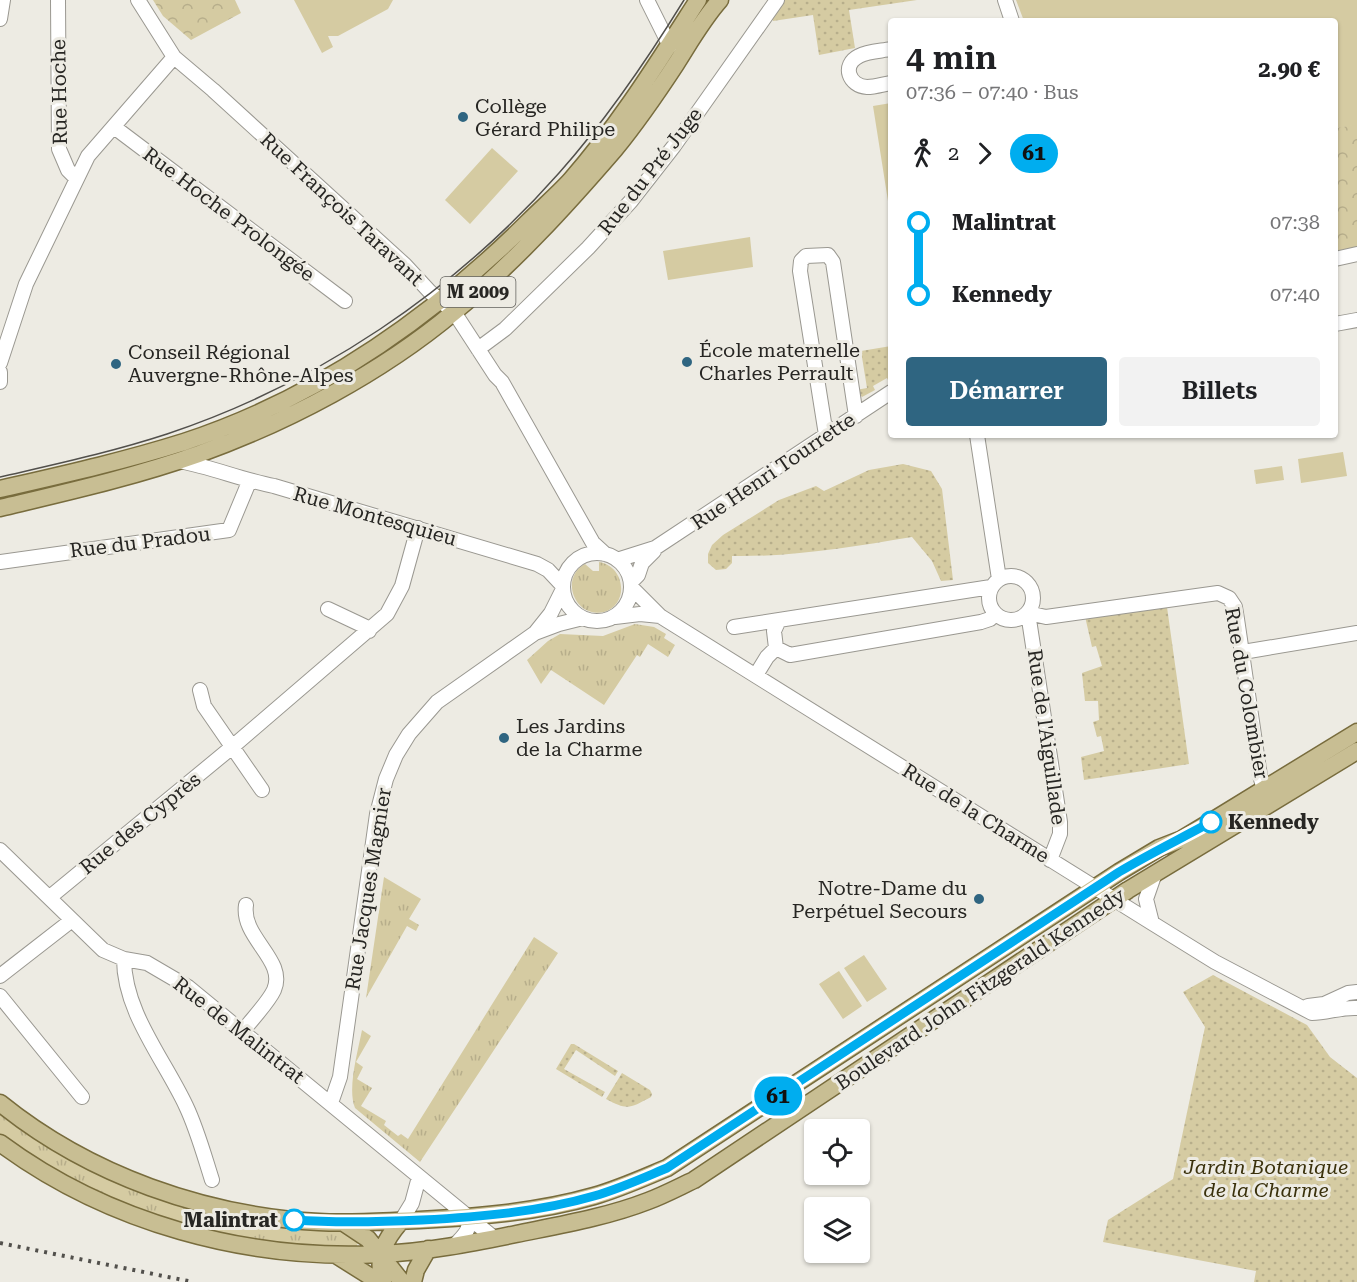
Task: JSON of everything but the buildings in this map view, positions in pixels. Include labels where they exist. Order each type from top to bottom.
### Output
[{"type":"main road","name":"M 2009","points":[[0,489],[185,441],[239,420],[324,379],[362,356],[441,301],[513,237],[569,182],[634,98],[670,46],[711,2]]},
{"type":"main road","name":"M 2009","points":[[2,507],[131,476],[179,461],[248,434],[318,400],[404,349],[454,312],[527,247],[616,148],[649,106],[711,2]]},
{"type":"main road","name":"Boulevard John Fitzgerald Kennedy","points":[[0,1103],[33,1127],[73,1151],[132,1180],[167,1193],[241,1213],[294,1220],[401,1221],[468,1217],[576,1201],[630,1184],[667,1168],[1149,854],[1182,838],[1357,732]]},
{"type":"main road","name":"Boulevard John Fitzgerald Kennedy","points":[[0,1143],[16,1155],[108,1206],[205,1238],[252,1247],[335,1254],[381,1254],[428,1249],[494,1238],[647,1202],[694,1180],[1115,900],[1357,751]]},
{"type":"main road","points":[[381,1282],[381,1254],[384,1244],[401,1221]]},
{"type":"main road","points":[[344,1222],[368,1239],[402,1282]]},
{"type":"main road","points":[[413,1282],[416,1270],[428,1249]]},
{"type":"main road","points":[[335,1254],[381,1282]]},
{"type":"street","points":[[0,19],[3,0]]},
{"type":"street","name":"Rue Hoche","points":[[58,0],[59,149],[68,170],[76,178]]},
{"type":"street","name":"Rue François Taravant","points":[[138,0],[174,57],[213,90],[454,312],[495,375],[502,382],[593,543],[611,557]]},
{"type":"street","points":[[646,0],[670,46]]},
{"type":"street","name":"Rue du Pré Juge","points":[[478,349],[515,319],[588,248],[631,201],[674,146],[777,0]]},
{"type":"street","points":[[1005,0],[1011,18]]},
{"type":"street","points":[[888,50],[861,54],[848,66],[849,75],[860,85],[867,87],[888,84]]},
{"type":"street","points":[[0,363],[20,297],[88,156],[174,57]]},
{"type":"street","name":"Rue Hoche Prolongée","points":[[114,127],[345,301]]},
{"type":"street","points":[[1338,258],[1357,254]]},
{"type":"street","points":[[826,435],[800,271],[801,261],[806,256],[828,255],[832,261],[856,416]]},
{"type":"street","points":[[1338,324],[1357,321]]},
{"type":"street","points":[[0,372],[0,382]]},
{"type":"street","name":"Rue Henri Tourrette","points":[[655,548],[888,394]]},
{"type":"street","points":[[734,627],[995,583],[1005,576],[1018,576],[1030,585],[1034,599],[1028,613],[1016,620],[1001,618],[995,614],[989,601],[995,583],[977,438]]},
{"type":"street","name":"Rue Montesquieu","points":[[179,461],[208,466],[249,482],[274,486],[537,564],[548,570],[563,588]]},
{"type":"street","name":"Rue du Pradou","points":[[0,562],[230,530],[249,482]]},
{"type":"street","name":"Rue des Cyprès","points":[[50,897],[231,748],[387,614],[402,586],[418,528]]},
{"type":"street","points":[[535,633],[551,613],[563,588],[569,567],[578,557],[591,553],[611,557],[655,548]]},
{"type":"street","points":[[615,617],[625,608],[631,585],[642,563],[655,548]]},
{"type":"street","points":[[611,557],[626,569],[631,585]]},
{"type":"street","name":"Rue de la Charme","points":[[631,585],[640,598],[660,616],[1215,962],[1312,1013],[1357,1008]]},
{"type":"street","points":[[563,588],[568,606],[577,616],[589,621],[602,622],[615,617],[640,614],[660,616]]},
{"type":"street","name":"Rue du Colombier","points":[[1028,613],[1046,617],[1218,593],[1229,597],[1234,607],[1243,652],[1260,776],[1264,789]]},
{"type":"street","points":[[328,609],[364,626],[369,631]]},
{"type":"street","name":"Rue de l'Aiguillade","points":[[1028,613],[1060,822],[1060,834],[1050,860]]},
{"type":"street","points":[[777,648],[790,655],[981,622],[990,620],[995,614]]},
{"type":"street","points":[[535,633],[583,618]]},
{"type":"street","points":[[777,648],[774,631],[779,620]]},
{"type":"street","name":"Rue Jacques Magnier","points":[[331,1103],[340,1077],[376,814],[396,755],[409,734],[437,702],[535,633]]},
{"type":"street","points":[[1243,652],[1357,633]]},
{"type":"street","points":[[756,675],[767,657],[777,648]]},
{"type":"street","points":[[200,690],[204,706],[262,790]]},
{"type":"street","name":"Rue de Malintrat","points":[[0,850],[103,950],[147,963],[188,987],[494,1238]]},
{"type":"street","points":[[1152,923],[1146,899],[1154,876]]},
{"type":"street","points":[[243,1031],[274,989],[275,973],[271,960],[247,926],[244,916],[246,905]]},
{"type":"street","points":[[0,976],[72,920]]},
{"type":"street","points":[[124,958],[124,976],[136,1012],[188,1108],[212,1180]]},
{"type":"street","points":[[1296,1005],[1324,1004],[1348,993],[1357,992]]},
{"type":"street","points":[[0,996],[82,1097]]},
{"type":"street","points":[[401,1221],[412,1203],[418,1177]]},
{"type":"street","points":[[456,1244],[468,1231],[470,1224],[468,1217]]},
{"type":"green space","points":[[153,0],[235,0],[241,13],[191,40],[163,16]]},
{"type":"green space","points":[[294,0],[393,0],[388,9],[338,36],[328,36],[333,47],[322,53]]},
{"type":"green space","points":[[777,0],[917,0],[849,10],[855,48],[819,55],[813,15],[773,21],[771,9]]},
{"type":"green space","points":[[1016,0],[1357,0],[1357,125],[1338,128],[1338,18],[1023,18]]},
{"type":"green space","points":[[888,104],[888,201],[873,106]]},
{"type":"green space","points":[[1357,124],[1357,247],[1338,250],[1338,127]]},
{"type":"green space","points":[[492,148],[518,171],[470,224],[445,200]]},
{"type":"green space","points":[[750,237],[753,267],[668,280],[663,251]]},
{"type":"green space","points":[[888,346],[888,380],[887,378],[873,386],[875,390],[862,397],[856,390],[867,388],[861,351]]},
{"type":"green space","points":[[1343,452],[1347,476],[1301,483],[1298,459]]},
{"type":"green space","points":[[903,464],[931,471],[942,489],[953,580],[941,581],[932,561],[912,537],[800,553],[732,556],[732,563],[726,569],[716,570],[708,563],[708,554],[712,545],[723,535],[779,500],[816,486],[824,491],[869,470]]},
{"type":"green space","points":[[1282,466],[1284,480],[1256,484],[1254,470]]},
{"type":"green space","points":[[599,562],[608,565],[619,577],[621,594],[612,608],[594,613],[578,604],[572,587],[577,570],[585,564],[593,571],[599,571]]},
{"type":"green space","points":[[1166,600],[1189,764],[1084,780],[1081,757],[1104,751],[1101,736],[1097,737],[1093,722],[1099,720],[1098,701],[1085,701],[1082,673],[1102,666],[1096,646],[1092,647],[1084,612]]},
{"type":"green space","points":[[635,624],[654,627],[666,634],[664,638],[675,645],[668,657],[648,644],[640,657],[637,655],[604,705],[551,670],[541,684],[527,660],[548,641],[560,634],[603,636]]},
{"type":"green space","points":[[384,877],[421,899],[409,919],[419,925],[416,931],[407,926],[366,998]]},
{"type":"green space","points":[[534,937],[558,953],[420,1162],[355,1108],[352,1091],[356,1059],[362,1030],[371,1036],[356,1062],[363,1067],[357,1079],[372,1088],[361,1106],[386,1121],[384,1125],[398,1136],[401,1134],[408,1139]]},
{"type":"green space","points":[[864,955],[887,989],[867,1002],[844,968]]},
{"type":"green space","points":[[839,971],[862,1006],[843,1019],[819,984]]},
{"type":"green space","name":"Jardin Botanique de la Charme","points":[[1213,975],[1307,1025],[1330,1057],[1357,1078],[1357,1282],[1254,1282],[1256,1271],[1103,1242],[1108,1220],[1173,1179],[1205,1027],[1183,992]]},
{"type":"green space","points":[[571,1044],[618,1071],[615,1076],[576,1050],[564,1069],[605,1092],[602,1097],[556,1069]]},
{"type":"green space","points":[[622,1073],[650,1090],[651,1097],[629,1107],[606,1099]]},
{"type":"green space","points":[[0,1111],[96,1171],[341,1231],[359,1240],[356,1248],[257,1240],[192,1226],[129,1207],[72,1181],[0,1135]]},
{"type":"tram line","points":[[0,477],[126,446],[167,434],[223,413],[277,389],[330,361],[380,329],[475,257],[559,173],[625,89],[684,0]]},
{"type":"railway","points":[[0,1243],[193,1282]]},
{"type":"bus line","name":"61","points":[[294,1220],[378,1222],[504,1213],[568,1203],[630,1184],[667,1168],[1119,872],[1159,848],[1211,822]]},
{"type":"place","name":"Collège Gérard Philipe","points":[[463,117]]},
{"type":"place","name":"École maternelle Charles Perrault","points":[[687,362]]},
{"type":"place","name":"Conseil Régional Auvergne-Rhône-Alpes","points":[[116,364]]},
{"type":"place","name":"Les Jardins de la Charme","points":[[504,738]]},
{"type":"place","name":"Kennedy","points":[[1211,822]]},
{"type":"place","name":"Notre-Dame du Perpétuel Secours","points":[[979,899]]},
{"type":"place","name":"Malintrat","points":[[294,1220]]}]
